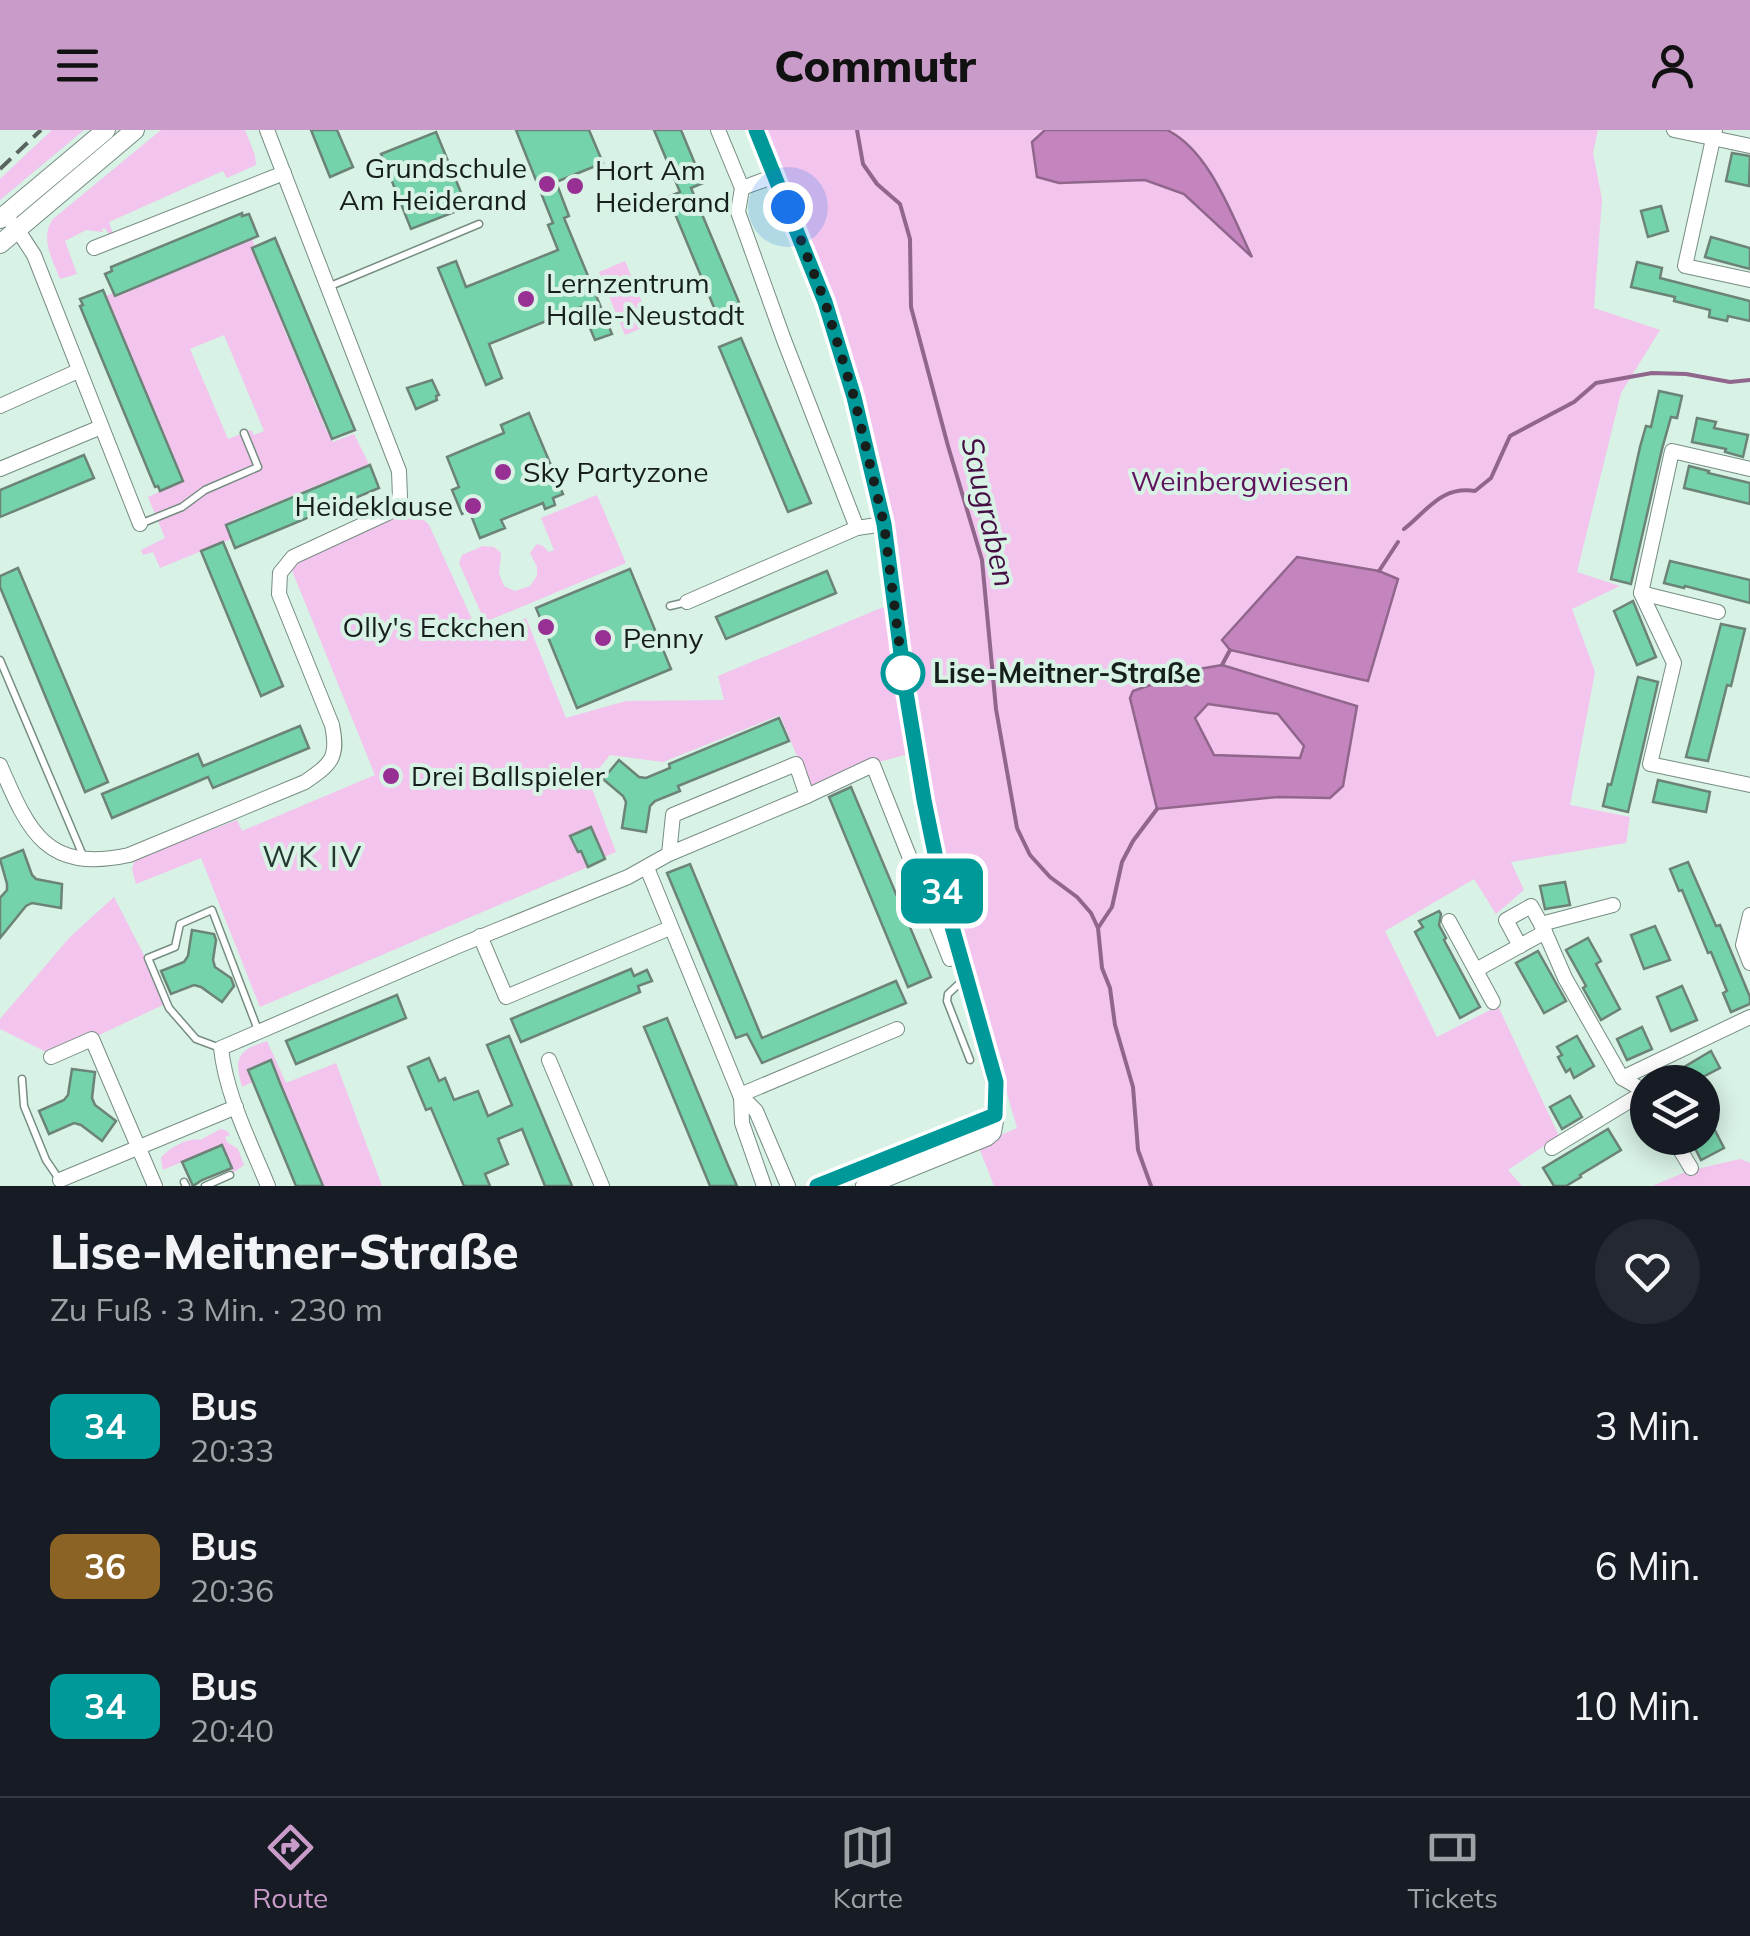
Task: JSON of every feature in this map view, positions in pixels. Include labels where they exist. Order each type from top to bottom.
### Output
[{"type":"street","points":[[0,244],[7,221],[106,130]]},
{"type":"street","points":[[7,221],[135,130]]},
{"type":"street","points":[[0,765],[30,829],[45,844],[85,860],[129,855],[300,784],[328,766],[336,746],[332,725],[279,594],[280,573],[293,558],[388,514],[400,498],[399,470],[267,130]]},
{"type":"street","points":[[718,130],[742,188],[738,212],[857,528]]},
{"type":"street","points":[[756,130],[825,302],[854,397],[884,524],[906,692],[945,902],[996,1082],[992,1132],[986,1137],[865,1186]]},
{"type":"street","points":[[1674,130],[1714,134],[1750,146]]},
{"type":"street","points":[[1714,134],[1686,266],[1750,280]]},
{"type":"street","points":[[94,248],[284,173]]},
{"type":"street","points":[[742,188],[775,176]]},
{"type":"street","points":[[7,221],[34,255],[140,524]]},
{"type":"street","points":[[0,406],[78,371]]},
{"type":"street","points":[[0,468],[100,427]]},
{"type":"street","points":[[1750,469],[1672,451],[1641,593],[1674,662],[1650,764],[1750,784]]},
{"type":"street","points":[[687,602],[857,528],[884,524]]},
{"type":"street","points":[[1641,593],[1718,612]]},
{"type":"street","points":[[669,854],[673,815],[796,764],[807,796]]},
{"type":"street","points":[[268,1186],[222,1066],[221,1048],[647,868],[669,854],[873,766],[950,959],[961,955]]},
{"type":"street","points":[[647,868],[740,1095],[742,1123],[764,1186]]},
{"type":"street","points":[[1476,970],[1520,946],[1543,928],[1613,905]]},
{"type":"street","points":[[1520,946],[1506,920],[1532,906],[1565,978],[1622,1078],[1630,1082]]},
{"type":"street","points":[[1750,915],[1743,945],[1750,963]]},
{"type":"street","points":[[1449,921],[1493,1002]]},
{"type":"street","points":[[480,936],[506,996],[670,928]]},
{"type":"street","points":[[1622,1078],[1750,1018]]},
{"type":"street","points":[[740,1095],[897,1028]]},
{"type":"street","points":[[51,1057],[92,1040],[155,1186]]},
{"type":"street","points":[[549,1060],[602,1186]]},
{"type":"street","points":[[740,1095],[756,1111],[788,1186]]},
{"type":"street","points":[[1552,1148],[1630,1102]]},
{"type":"street","points":[[61,1183],[236,1107]]},
{"type":"street","points":[[817,1186],[995,1115]]},
{"type":"street","points":[[1684,1155],[1691,1168]]},
{"type":"lane","points":[[327,287],[479,224]]},
{"type":"lane","points":[[140,524],[258,467],[244,432]]},
{"type":"lane","points":[[670,606],[687,602]]},
{"type":"lane","points":[[0,660],[85,860]]},
{"type":"lane","points":[[221,1048],[196,1039],[169,1008],[148,958],[174,947],[180,924],[212,910],[258,1030]]},
{"type":"lane","points":[[967,978],[948,994],[947,1000],[970,1060]]},
{"type":"lane","points":[[22,1079],[24,1106],[46,1160],[61,1183]]},
{"type":"lane","points":[[204,1186],[230,1175]]},
{"type":"green space","points":[[52,130],[84,130],[0,200],[0,179]]},
{"type":"green space","points":[[161,130],[245,130],[256,165],[227,178],[223,171],[109,222],[113,234],[105,228],[103,232],[86,230],[65,241],[77,274],[60,279],[47,241],[53,219]]},
{"type":"green space","name":"Weinbergwiesen","points":[[762,130],[1598,130],[1593,153],[1602,199],[1594,308],[1660,330],[1621,393],[1577,572],[1620,586],[1572,609],[1595,672],[1570,805],[1630,817],[1626,843],[1511,862],[1524,890],[1496,914],[1474,879],[1385,931],[1437,1037],[1498,1006],[1559,1136],[1508,1170],[1522,1186],[994,1186],[978,1145],[1017,1128],[963,938],[930,794],[885,488],[853,370]]},
{"type":"green space","points":[[252,239],[259,269],[262,268],[263,279],[276,301],[273,303],[315,397],[312,398],[325,420],[322,422],[333,442],[354,434],[369,464],[233,520],[226,526],[231,539],[160,568],[153,552],[143,555],[141,550],[165,538],[148,497],[184,481],[106,296],[113,293],[115,297]],"holes":[[[224,335],[264,431],[254,435],[251,430],[228,439],[190,349]]]},
{"type":"green space","points":[[625,261],[651,324],[625,335],[599,272]]},
{"type":"green space","points":[[597,495],[626,563],[485,622],[459,563],[462,555],[483,546],[494,547],[501,553],[499,573],[504,586],[515,591],[530,586],[537,576],[537,567],[530,553],[537,544],[549,552],[554,550],[541,518]]},
{"type":"green space","points":[[405,511],[418,514],[429,525],[480,637],[526,618],[566,718],[626,701],[724,700],[718,676],[881,608],[893,608],[916,752],[875,763],[811,790],[780,715],[663,762],[610,755],[589,781],[616,852],[604,857],[591,827],[571,836],[588,867],[260,1007],[201,858],[136,884],[132,869],[135,859],[237,820],[242,831],[375,775],[291,568],[302,556]]},
{"type":"green space","points":[[114,897],[165,1004],[50,1054],[0,1029],[0,1019],[70,937]]},
{"type":"green space","points":[[267,1041],[286,1083],[336,1063],[382,1186],[324,1186],[271,1060],[248,1069],[253,1082],[242,1087],[240,1056]]},
{"type":"green space","points":[[221,1129],[230,1135],[225,1137],[227,1142],[238,1149],[244,1165],[233,1173],[222,1145],[163,1170],[161,1158],[169,1151]]},
{"type":"green space","points":[[1740,1159],[1750,1163],[1750,1186],[1652,1186],[1688,1171]]},
{"type":"shaded area","points":[[1045,130],[1167,130],[1196,153],[1208,169],[1252,257],[1184,194],[1145,180],[1059,183],[1037,177],[1032,142]]},
{"type":"shaded area","points":[[1297,557],[1379,571],[1398,579],[1368,681],[1230,650],[1222,640]]},
{"type":"shaded area","points":[[1222,665],[1357,706],[1343,786],[1330,798],[1278,797],[1157,809],[1130,698],[1133,691],[1193,670]],"holes":[[[1208,704],[1278,714],[1304,746],[1300,758],[1214,755],[1195,718]]]},
{"type":"building","points":[[311,130],[337,130],[353,167],[330,177]]},
{"type":"building","points":[[516,130],[589,130],[603,163],[556,182],[569,216],[564,218],[612,334],[595,340],[581,307],[489,344],[502,378],[486,385],[438,268],[456,261],[466,287],[558,250],[548,225],[553,223]]},
{"type":"building","points":[[654,130],[681,130],[703,183],[691,188],[741,307],[718,317],[668,197],[680,192]]},
{"type":"building","points":[[436,132],[467,207],[411,229],[381,154]]},
{"type":"building","points":[[1732,153],[1750,156],[1749,186],[1726,181]]},
{"type":"building","points":[[1661,206],[1668,231],[1648,237],[1641,211]]},
{"type":"building","points":[[242,213],[249,214],[258,236],[115,296],[105,274],[112,271],[111,267]]},
{"type":"building","points":[[1711,237],[1750,248],[1750,269],[1705,257]]},
{"type":"building","points":[[275,238],[355,430],[332,439],[252,248]]},
{"type":"building","points":[[1637,262],[1662,268],[1660,278],[1750,301],[1750,321],[1709,317],[1710,310],[1631,287]]},
{"type":"building","points":[[103,290],[183,481],[160,491],[155,487],[80,306],[80,299]]},
{"type":"building","points":[[741,338],[811,503],[788,512],[719,347]]},
{"type":"building","points":[[432,380],[439,395],[437,400],[416,409],[407,388]]},
{"type":"building","points":[[1659,391],[1682,396],[1677,418],[1671,417],[1662,449],[1631,584],[1611,579],[1640,447],[1646,426],[1651,427]]},
{"type":"building","name":"Sky Partyzone","points":[[529,413],[563,494],[553,498],[555,505],[545,509],[543,503],[501,520],[505,528],[480,538],[469,510],[462,514],[452,490],[459,487],[447,457],[504,433],[501,425]]},
{"type":"building","points":[[1697,418],[1716,422],[1714,428],[1748,435],[1743,457],[1692,442]]},
{"type":"building","points":[[84,455],[94,478],[0,517],[0,490]]},
{"type":"building","points":[[370,465],[379,488],[235,548],[226,525]]},
{"type":"building","points":[[1689,466],[1750,483],[1750,504],[1684,488]]},
{"type":"building","points":[[223,542],[283,686],[261,696],[201,551]]},
{"type":"building","points":[[1670,561],[1750,580],[1750,603],[1664,583]]},
{"type":"building","points":[[18,568],[108,782],[85,792],[0,587],[0,576]]},
{"type":"building","name":"Penny","points":[[630,569],[671,669],[577,708],[536,608]]},
{"type":"building","points":[[827,571],[836,593],[726,639],[716,617]]},
{"type":"building","points":[[1633,601],[1656,657],[1637,665],[1614,611]]},
{"type":"building","points":[[1721,624],[1745,629],[1708,761],[1686,757]]},
{"type":"building","points":[[1638,677],[1658,682],[1628,812],[1603,806]]},
{"type":"building","points":[[779,718],[789,741],[678,786],[680,791],[650,806],[646,832],[622,828],[626,802],[603,779],[619,760],[639,777],[646,778],[670,768],[669,764]]},
{"type":"building","points":[[300,726],[309,748],[213,788],[208,777],[112,818],[102,794],[198,754],[203,766]]},
{"type":"building","points":[[1658,780],[1710,792],[1706,812],[1653,802]]},
{"type":"building","points":[[851,787],[931,977],[908,987],[829,797]]},
{"type":"building","points":[[591,827],[605,859],[588,867],[570,836]]},
{"type":"building","points":[[23,850],[36,879],[62,884],[61,908],[32,903],[0,938],[0,898],[7,884],[0,859]]},
{"type":"building","points":[[1688,862],[1750,997],[1750,1004],[1731,1012],[1711,952],[1708,953],[1670,869]]},
{"type":"building","points":[[690,864],[762,1038],[896,981],[906,1003],[762,1063],[747,1034],[736,1038],[667,873]]},
{"type":"building","points":[[1565,882],[1570,905],[1545,909],[1540,886]]},
{"type":"building","points":[[1439,911],[1444,940],[1480,1007],[1460,1018],[1415,932],[1423,927],[1419,921]]},
{"type":"building","points":[[1655,926],[1670,960],[1644,969],[1631,935]]},
{"type":"building","points":[[192,930],[214,934],[215,967],[231,978],[234,986],[222,1002],[194,985],[171,994],[161,971],[184,962]]},
{"type":"building","points":[[1588,938],[1601,961],[1596,964],[1620,1009],[1601,1020],[1566,950]]},
{"type":"building","points":[[1538,951],[1566,1001],[1544,1013],[1516,963]]},
{"type":"building","points":[[631,969],[634,976],[647,970],[652,981],[638,986],[640,992],[521,1042],[511,1019]]},
{"type":"building","points":[[1682,986],[1697,1020],[1671,1031],[1657,997]]},
{"type":"building","points":[[397,995],[406,1018],[296,1064],[286,1041]]},
{"type":"building","points":[[667,1018],[737,1186],[710,1186],[644,1027]]},
{"type":"building","points":[[1642,1027],[1652,1049],[1627,1060],[1617,1039]]},
{"type":"building","points":[[509,1036],[572,1186],[545,1186],[522,1129],[498,1139],[508,1164],[485,1174],[490,1186],[464,1186],[431,1108],[426,1110],[408,1067],[429,1058],[439,1081],[445,1078],[454,1100],[478,1091],[488,1116],[512,1105],[487,1045]]},
{"type":"building","points":[[1577,1036],[1594,1066],[1574,1078],[1570,1069],[1566,1072],[1557,1047]]},
{"type":"building","points":[[1711,1051],[1718,1065],[1688,1065]]},
{"type":"building","points":[[271,1060],[323,1186],[296,1186],[248,1070]]},
{"type":"building","points":[[72,1069],[95,1072],[95,1105],[116,1121],[102,1141],[74,1123],[49,1134],[39,1111],[68,1095]]},
{"type":"building","points":[[1570,1096],[1582,1117],[1562,1129],[1550,1107]]},
{"type":"building","points":[[1608,1129],[1621,1150],[1566,1186],[1554,1186],[1543,1168]]},
{"type":"building","points":[[222,1145],[232,1168],[193,1186],[182,1162]]},
{"type":"waterway","name":"Saugraben","points":[[857,130],[863,164],[877,184],[900,204],[910,239],[911,307],[982,560],[996,709],[1017,828],[1030,855],[1050,877],[1077,897],[1098,928],[1102,968],[1133,1087],[1138,1150],[1151,1186]]},
{"type":"waterway","points":[[1404,529],[1444,496],[1475,491],[1491,478],[1510,436],[1574,402],[1596,383],[1652,373],[1730,382],[1750,380]]},
{"type":"waterway","points":[[1379,571],[1398,542]]},
{"type":"waterway","points":[[1222,665],[1230,650]]},
{"type":"waterway","points":[[1098,928],[1112,907],[1122,862],[1157,809]]},
{"type":"railway","points":[[0,169],[41,130]]},
{"type":"bus line","name":"34","points":[[756,130],[825,302],[854,397],[884,524],[906,692],[945,902],[996,1082],[995,1115],[817,1186]]},
{"type":"place","name":"Grundschule Am Heiderand","points":[[547,184]]},
{"type":"place","name":"Hort Am Heiderand","points":[[575,186]]},
{"type":"place","name":"Lernzentrum Halle-Neustadt","points":[[526,299]]},
{"type":"place","name":"Sky Partyzone","points":[[503,472]]},
{"type":"place","name":"Heideklause","points":[[473,506]]},
{"type":"place","name":"Olly's Eckchen","points":[[546,627]]},
{"type":"place","name":"Penny","points":[[603,638]]},
{"type":"place","name":"Lise-Meitner-Straße","points":[[903,673]]},
{"type":"place","name":"Drei Ballspieler","points":[[391,776]]},
{"type":"district","name":"WK IV","points":[[313,857]]},
{"type":"route","points":[[788,207],[825,302],[854,397],[884,524],[903,673]]}]
